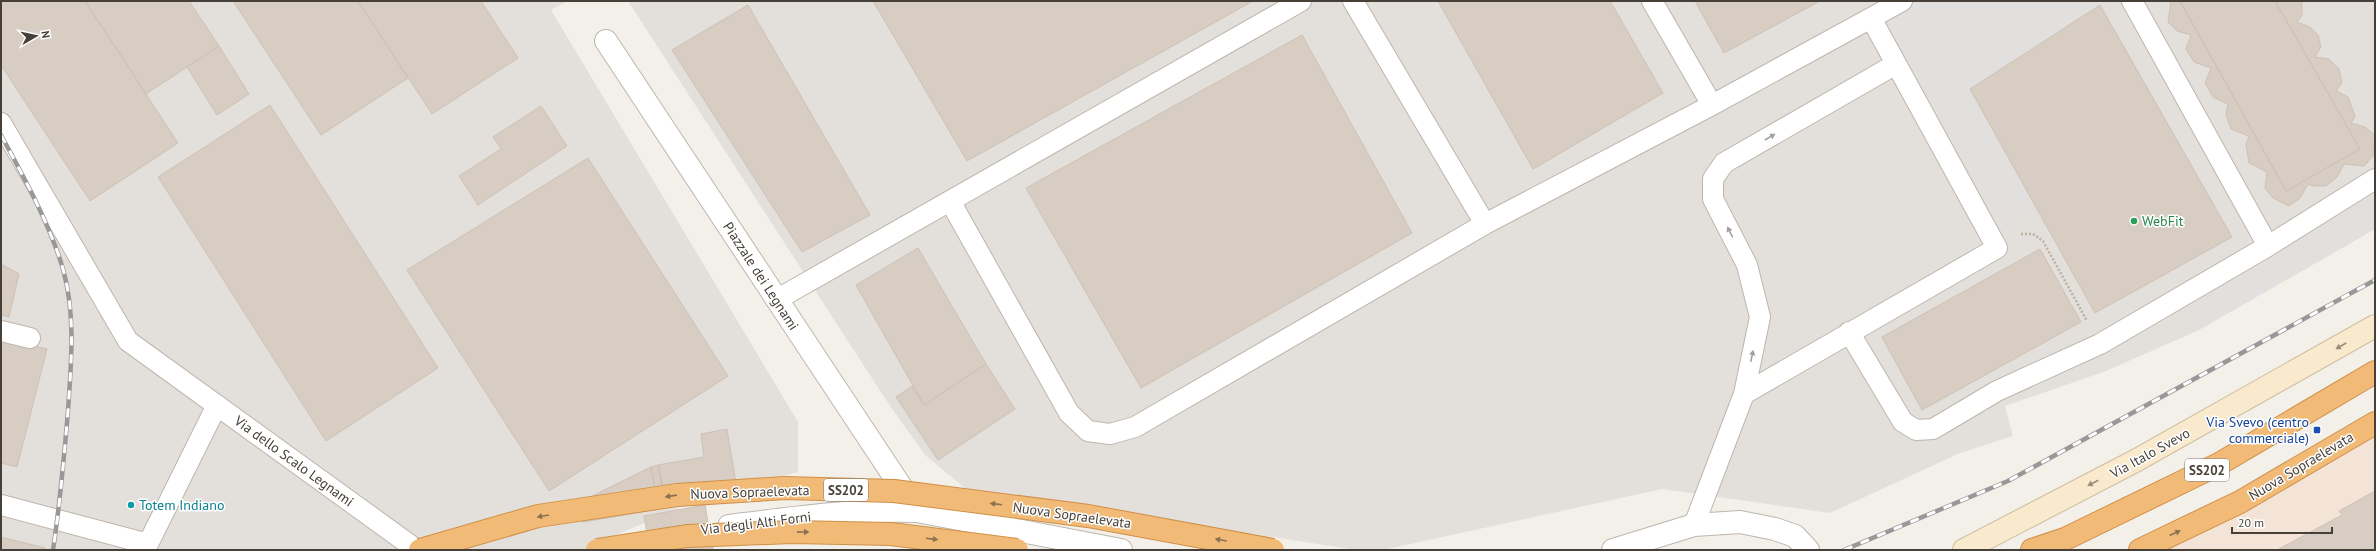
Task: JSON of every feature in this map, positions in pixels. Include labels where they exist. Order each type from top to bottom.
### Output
[{"type":"highway","name":"SS202","points":[[2032,550],[2065,539],[2219,464],[2375,372]]},
{"type":"highway","name":"Nuova Sopraelevata","points":[[2140,550],[2240,502],[2375,423]]},
{"type":"highway","name":"Nuova Sopraelevata","points":[[418,550],[538,516],[677,495],[785,488],[910,493],[1088,516],[1273,550]]},
{"type":"highway","points":[[597,550],[687,536],[792,532],[891,534],[1017,550]]},
{"type":"main road","name":"Via Italo Svevo","points":[[1964,550],[2137,460],[2375,326]]},
{"type":"main road","points":[[2065,550],[2173,496],[2375,385]]},
{"type":"street","name":"Piazzale dei Legnami","points":[[606,41],[917,511]]},
{"type":"street","name":"Via degli Alti Forni","points":[[597,550],[682,532],[816,515],[885,510],[917,511],[1121,550]]},
{"type":"street","points":[[1613,550],[1694,525],[1740,522],[1775,529],[1795,536],[1808,550]]},
{"type":"lane","points":[[776,300],[1301,1]]},
{"type":"lane","points":[[1353,1],[1485,224]]},
{"type":"lane","points":[[1652,1],[1712,105]]},
{"type":"lane","points":[[950,201],[1069,413],[1088,430],[1110,434],[1135,427],[1485,224],[1712,105],[1902,1]]},
{"type":"lane","points":[[2132,1],[2268,246]]},
{"type":"lane","points":[[1744,394],[1849,332],[1997,248],[1871,18]]},
{"type":"lane","points":[[1694,525],[1744,394],[1760,317],[1755,291],[1747,265],[1713,199],[1713,179],[1724,164],[1896,64]]},
{"type":"lane","name":"Via dello Scalo Legnami","points":[[1,123],[128,341],[418,550]]},
{"type":"lane","points":[[1849,332],[1903,422],[1916,430],[1933,429],[1997,391],[2100,344],[2268,246],[2375,179]]},
{"type":"lane","points":[[1,330],[30,338]]},
{"type":"lane","points":[[1,505],[148,544],[217,405]]},
{"type":"path","points":[[1997,248],[2021,234],[2033,234],[2043,241],[2100,344]]},
{"type":"shaded area","points":[[1,1],[568,1],[551,10],[798,422],[798,472],[712,494],[611,537],[599,550],[1,550]]},
{"type":"shaded area","points":[[628,1],[2375,1],[2375,229],[2197,331],[2106,371],[2005,406],[2013,436],[1960,453],[1830,513],[1662,489],[1383,550],[1356,550],[966,489],[925,455],[888,403]]},
{"type":"shaded area","points":[[1922,1],[2100,1],[2100,5],[1970,89],[2038,210],[2003,230],[1887,21]]},
{"type":"shaded area","points":[[2375,195],[2375,229],[2197,331],[2185,311]]},
{"type":"shaded area","points":[[2375,428],[2375,550],[2164,550]]},
{"type":"building","points":[[1,1],[85,1],[178,143],[90,201],[1,65]]},
{"type":"building","points":[[85,1],[189,1],[219,46],[146,94]]},
{"type":"building","points":[[233,1],[358,1],[408,78],[321,135]]},
{"type":"building","points":[[358,1],[481,1],[518,58],[432,114]]},
{"type":"building","points":[[873,1],[1253,1],[967,161]]},
{"type":"building","points":[[1438,1],[1610,1],[1663,93],[1533,169]]},
{"type":"building","points":[[1695,1],[1820,1],[1724,53]]},
{"type":"building","points":[[2171,1],[2180,1],[2286,191],[2360,149],[2275,1],[2300,1],[2302,3],[2302,15],[2297,22],[2310,27],[2318,35],[2321,47],[2315,57],[2329,59],[2339,69],[2342,83],[2336,91],[2348,97],[2355,116],[2351,123],[2365,127],[2375,135],[2373,156],[2364,166],[2344,164],[2337,177],[2326,186],[2314,186],[2308,184],[2300,198],[2289,206],[2273,198],[2265,188],[2267,172],[2249,163],[2246,145],[2249,136],[2231,129],[2226,115],[2228,104],[2213,97],[2205,83],[2211,68],[2194,62],[2186,49],[2191,35],[2177,31],[2168,22]]},
{"type":"building","points":[[2180,1],[2275,1],[2360,149],[2286,191]]},
{"type":"building","points":[[748,5],[870,215],[802,252],[672,50]]},
{"type":"building","points":[[2100,5],[2232,237],[2095,313],[1970,89]]},
{"type":"building","points":[[1302,35],[1412,233],[1141,388],[1026,188]]},
{"type":"building","points":[[219,46],[249,94],[217,115],[187,67]]},
{"type":"building","points":[[270,105],[438,368],[326,441],[158,177]]},
{"type":"building","points":[[541,106],[567,146],[478,205],[459,176],[501,149],[493,137]]},
{"type":"building","points":[[588,158],[728,376],[549,491],[407,270]]},
{"type":"building","points":[[918,248],[986,364],[924,405],[856,285]]},
{"type":"building","points":[[2040,249],[2081,322],[1922,410],[1882,337]]},
{"type":"building","points":[[1,264],[19,274],[9,317],[1,315]]},
{"type":"building","points":[[1,339],[47,349],[17,467],[1,463]]},
{"type":"building","points":[[986,364],[1015,409],[938,460],[896,397],[912,386],[924,405]]},
{"type":"building","points":[[727,429],[738,495],[666,508],[658,465],[704,457],[701,434]]},
{"type":"building","points":[[658,465],[663,487],[655,488],[651,467]]},
{"type":"building","points":[[651,467],[659,509],[583,522],[578,503]]},
{"type":"building","points":[[2375,491],[2375,550],[2277,550],[2342,515],[2339,511]]},
{"type":"building","points":[[705,505],[713,550],[650,550],[644,516]]},
{"type":"building","points":[[1,537],[45,548],[45,550],[1,550]]},
{"type":"railway","points":[[1,135],[51,234],[63,269],[70,304],[72,340],[68,411],[60,498],[53,550]]},
{"type":"railway","points":[[1844,550],[2008,481],[2375,280]]},
{"type":"place","name":"WebFit","points":[[2134,221]]},
{"type":"place","name":"Via Svevo (centro commerciale)","points":[[2317,430]]},
{"type":"place","name":"Totem Indiano","points":[[131,505]]}]
